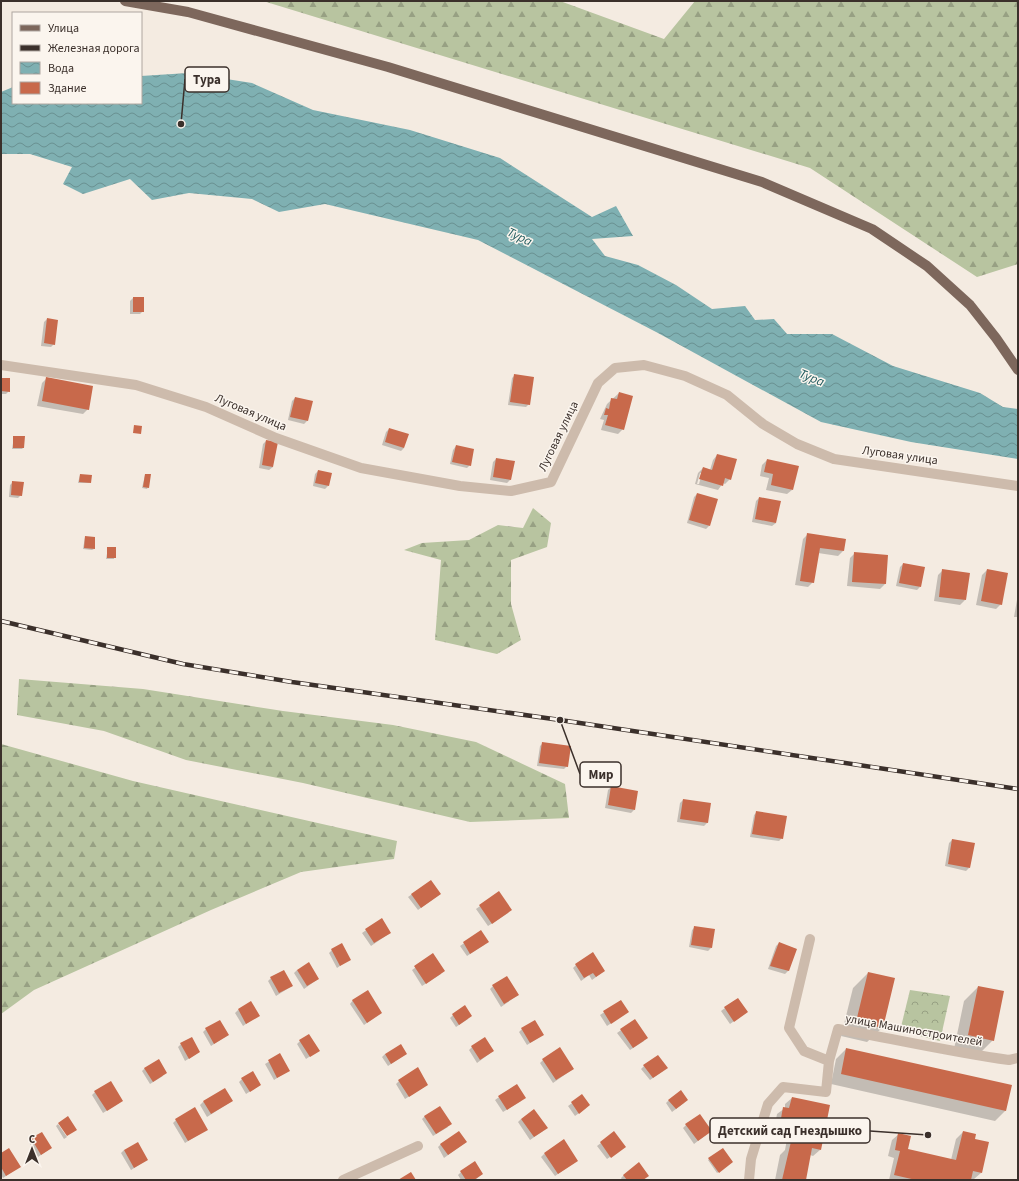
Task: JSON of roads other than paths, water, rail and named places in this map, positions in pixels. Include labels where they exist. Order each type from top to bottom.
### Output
[{"type":"main road","points":[[125,1],[188,12],[388,67],[762,182],[878,234],[927,266],[970,305],[996,338],[1018,370]]},
{"type":"street","name":"Луговая улица","points":[[1,365],[136,385],[206,407],[276,438],[361,468],[460,486],[511,491],[551,482],[598,383],[615,368],[644,365],[685,376],[727,395],[763,424],[783,436],[797,444],[834,459],[1018,486]]},
{"type":"street","points":[[749,1180],[751,1159],[768,1104],[783,1088],[826,1092],[829,1061],[804,1051],[789,1028],[810,939]]},
{"type":"street","name":"улица Машиностроителей","points":[[829,1061],[838,1029],[894,1039],[951,1052],[1009,1060],[1018,1058]]},
{"type":"street","points":[[343,1180],[418,1146]]},
{"type":"water","points":[[188,73],[252,83],[313,110],[410,130],[500,158],[592,217],[616,206],[633,236],[592,239],[605,256],[638,265],[676,285],[712,309],[745,306],[755,320],[774,319],[787,334],[832,334],[893,366],[980,393],[1003,407],[1018,409],[1018,459],[911,442],[821,422],[658,333],[478,240],[325,204],[279,212],[252,199],[189,193],[152,200],[130,179],[83,194],[63,184],[72,167],[30,154],[1,154],[1,92],[12,87],[12,104],[142,104],[142,76]]},
{"type":"railway","points":[[1,621],[183,664],[292,682],[560,720],[1018,789]]},
{"type":"place","name":"Тура","points":[[181,124]]},
{"type":"place","name":"Мир","points":[[560,720]]},
{"type":"place","name":"Детский сад Гнездышко","points":[[928,1135]]}]
